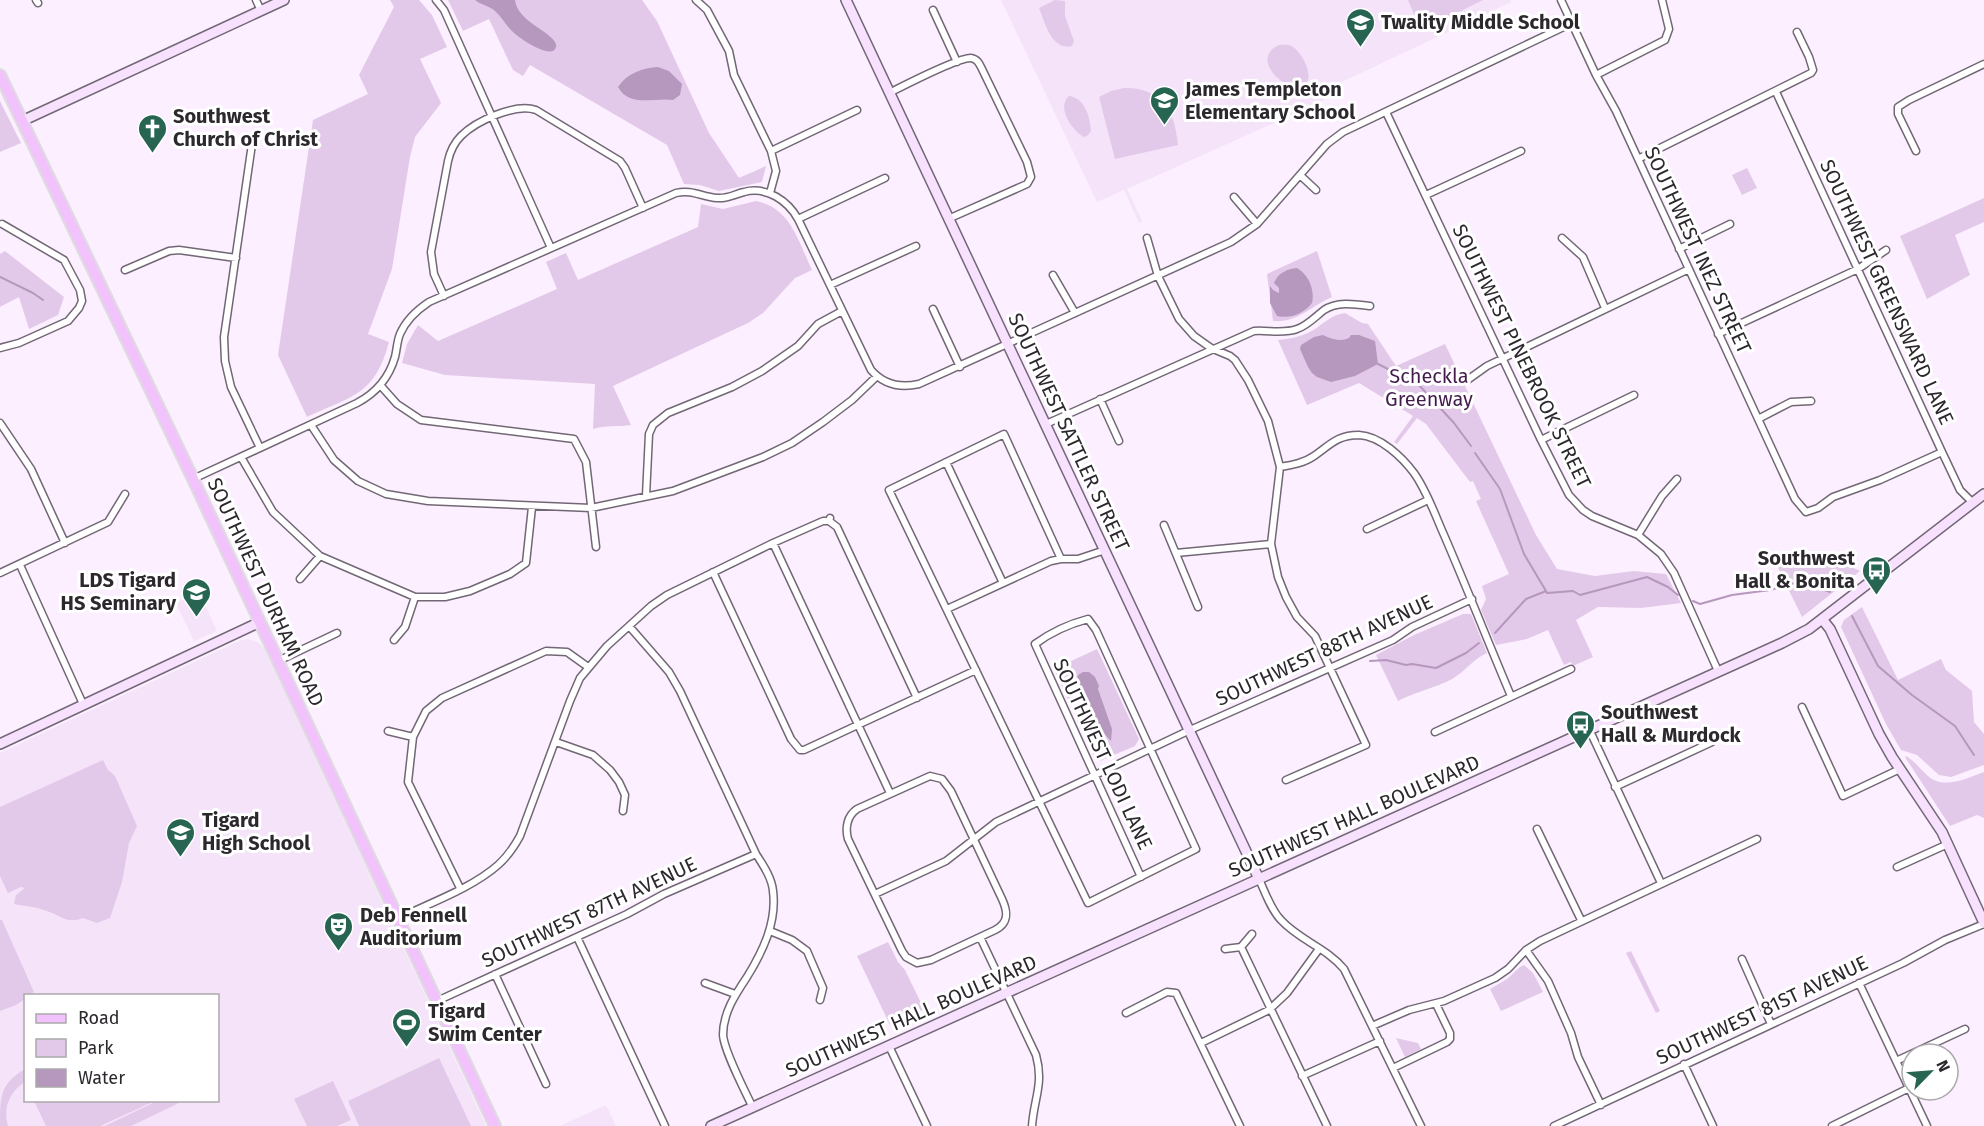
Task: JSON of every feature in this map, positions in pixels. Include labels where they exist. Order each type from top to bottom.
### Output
[{"type":"main road","points":[[22,121],[284,0]]},
{"type":"main road","name":"SOUTHWEST SATTLER STREET","points":[[846,0],[1259,879]]},
{"type":"main road","name":"SOUTHWEST DURHAM ROAD","points":[[0,75],[193,479],[495,1126]]},
{"type":"main road","name":"SOUTHWEST HALL BOULEVARD","points":[[711,1126],[1782,643],[1822,619],[1984,494]]},
{"type":"main road","points":[[1822,619],[1830,629],[1882,740],[1948,844],[1984,924]]},
{"type":"main road","points":[[0,744],[260,622]]},
{"type":"street","points":[[256,0],[261,10]]},
{"type":"street","points":[[436,0],[444,10],[551,248]]},
{"type":"street","points":[[696,0],[707,10],[729,51],[734,75],[771,151],[776,171],[770,194]]},
{"type":"street","name":"SOUTHWEST INEZ STREET","points":[[1561,0],[1596,75],[1616,111],[1795,499],[1806,512],[1818,508],[1833,497],[1880,480],[1942,452]]},
{"type":"street","points":[[1596,75],[1663,41],[1669,29],[1662,0]]},
{"type":"street","points":[[933,10],[957,62]]},
{"type":"street","points":[[193,479],[363,400],[381,386],[391,369],[397,342],[406,324],[422,307],[676,193],[688,191],[726,198],[748,191],[770,194],[788,204],[798,219],[866,361],[876,377],[897,386],[911,386],[926,382],[1240,237],[1257,224],[1327,144],[1336,137],[1572,23]]},
{"type":"street","points":[[1638,159],[1807,76],[1813,70],[1797,32]]},
{"type":"street","points":[[889,93],[957,62],[969,58],[974,59],[981,67],[1027,162],[1030,177],[1028,184],[948,219]]},
{"type":"street","points":[[1916,151],[1898,114],[1898,107],[1984,64]]},
{"type":"street","name":"SOUTHWEST GREENSWARD LANE","points":[[1776,92],[1960,490],[1973,503]]},
{"type":"street","points":[[444,296],[434,274],[432,252],[448,161],[460,136],[492,117],[516,108],[536,110],[613,155],[625,168],[643,208]]},
{"type":"street","points":[[771,151],[857,110]]},
{"type":"street","name":"SOUTHWEST PINEBROOK STREET","points":[[1386,112],[1562,482],[1576,504],[1592,516],[1638,535],[1661,554],[1674,573],[1718,671]]},
{"type":"street","points":[[252,144],[224,337],[225,361],[231,387],[260,448]]},
{"type":"street","points":[[1426,195],[1521,152]]},
{"type":"street","points":[[1301,176],[1316,190]]},
{"type":"street","points":[[798,219],[885,178]]},
{"type":"street","points":[[1234,197],[1257,224]]},
{"type":"street","points":[[0,348],[19,344],[68,321],[82,301],[65,262],[2,224]]},
{"type":"street","points":[[1679,249],[1730,224]]},
{"type":"street","points":[[1147,238],[1158,276],[1179,319],[1194,336],[1211,348],[1230,356],[1248,380],[1268,421],[1280,467],[1271,544],[1278,577],[1297,617],[1315,636],[1366,746],[1286,780]]},
{"type":"street","points":[[1562,238],[1583,258],[1605,308]]},
{"type":"street","points":[[830,285],[916,246]]},
{"type":"street","points":[[124,270],[169,250],[236,258]]},
{"type":"street","points":[[1718,334],[1858,269],[1886,250]]},
{"type":"street","points":[[1466,381],[1478,371],[1503,358],[1689,269]]},
{"type":"street","points":[[1053,275],[1075,314]]},
{"type":"street","points":[[1046,424],[1211,348],[1254,331],[1296,330],[1334,305],[1370,306]]},
{"type":"street","points":[[933,309],[960,367]]},
{"type":"street","points":[[646,496],[649,434],[660,418],[668,412],[732,387],[762,371],[798,346],[818,324],[842,311]]},
{"type":"street","points":[[311,425],[334,460],[358,481],[386,494],[428,501],[591,508],[674,491],[763,457],[792,443],[852,400],[876,377]]},
{"type":"street","points":[[381,386],[398,404],[421,420],[574,439],[586,462],[596,548]]},
{"type":"street","points":[[1541,440],[1634,395]]},
{"type":"street","points":[[1100,399],[1119,441]]},
{"type":"street","points":[[1758,419],[1791,402],[1811,400]]},
{"type":"street","points":[[0,423],[26,460],[65,543]]},
{"type":"street","points":[[1061,559],[1004,434],[889,490],[1088,903],[1196,849],[1151,750]]},
{"type":"street","points":[[1280,467],[1307,459],[1334,440],[1351,436],[1371,438],[1403,460],[1421,485],[1428,500],[1472,599],[1511,696]]},
{"type":"street","points":[[242,457],[273,512],[320,556],[415,597],[446,597],[470,591],[510,574],[526,563],[532,507]]},
{"type":"street","points":[[946,462],[1003,583]]},
{"type":"street","points":[[1638,535],[1662,496],[1677,479]]},
{"type":"street","points":[[0,573],[108,522],[124,494]]},
{"type":"street","points":[[1367,529],[1428,500]]},
{"type":"street","points":[[399,918],[483,877],[511,851],[520,836],[575,686],[588,667],[629,626],[660,600],[713,572],[818,523],[830,520],[837,527],[917,698]]},
{"type":"street","points":[[1164,525],[1198,607]]},
{"type":"street","points":[[773,543],[890,793]]},
{"type":"street","points":[[1176,553],[1271,544]]},
{"type":"street","points":[[947,609],[1051,561],[1078,559],[1105,550]]},
{"type":"street","points":[[300,579],[320,556]]},
{"type":"street","points":[[20,565],[83,704]]},
{"type":"street","points":[[713,572],[791,739],[800,750],[976,670]]},
{"type":"street","points":[[394,640],[405,627],[415,597]]},
{"type":"street","name":"SOUTHWEST 88TH AVENUE","points":[[875,894],[946,861],[996,822],[1190,730],[1392,640],[1412,627],[1472,599]]},
{"type":"street","name":"SOUTHWEST LODI LANE","points":[[1141,877],[1035,644],[1044,637],[1088,619],[1096,630],[1151,750]]},
{"type":"street","points":[[629,626],[669,672],[680,691],[756,854],[767,872],[773,890],[774,918],[770,930],[748,976],[735,994],[725,1018],[723,1038],[753,1108]]},
{"type":"street","points":[[278,661],[337,633]]},
{"type":"street","points":[[460,888],[408,782],[413,737],[426,711],[442,698],[546,651],[567,652],[588,667]]},
{"type":"street","points":[[1435,732],[1571,669]]},
{"type":"street","points":[[1802,707],[1843,795],[1900,769]]},
{"type":"street","points":[[1589,729],[1661,883]]},
{"type":"street","points":[[388,731],[413,737]]},
{"type":"street","points":[[556,742],[593,755],[610,770],[625,795],[622,811]]},
{"type":"street","points":[[1615,787],[1712,742]]},
{"type":"street","points":[[934,776],[942,779],[951,791],[1002,899],[1006,913],[1004,924],[980,938],[925,963],[914,962],[906,957],[848,839],[847,826],[852,813],[890,793],[925,777],[934,776]]},
{"type":"street","points":[[1537,829],[1581,920]]},
{"type":"street","points":[[1372,1026],[1409,1010],[1436,1004],[1502,974],[1526,950],[1539,941],[1757,839]]},
{"type":"street","points":[[1897,867],[1948,844]]},
{"type":"street","name":"SOUTHWEST 87TH AVENUE","points":[[437,1001],[634,911],[664,894],[756,854]]},
{"type":"street","points":[[1259,879],[1280,920],[1295,933],[1329,955],[1344,969],[1421,1126]]},
{"type":"street","name":"SOUTHWEST 81ST AVENUE","points":[[1554,1126],[1859,983],[1945,940],[1984,924]]},
{"type":"street","points":[[770,930],[792,940],[807,951],[823,988],[820,1000]]},
{"type":"street","points":[[1225,949],[1240,947],[1252,934]]},
{"type":"street","points":[[577,936],[665,1126]]},
{"type":"street","points":[[980,938],[1036,1055],[1040,1086],[1032,1126]]},
{"type":"street","points":[[1240,947],[1327,1126]]},
{"type":"street","points":[[1201,1043],[1269,1010],[1287,993],[1319,949]]},
{"type":"street","points":[[1526,950],[1548,981],[1571,1032],[1578,1057],[1600,1104]]},
{"type":"street","points":[[1742,959],[1771,1024]]},
{"type":"street","points":[[495,974],[546,1084]]},
{"type":"street","points":[[705,983],[735,994]]},
{"type":"street","points":[[1859,983],[1900,1069]]},
{"type":"street","points":[[1126,1013],[1167,992],[1176,993],[1240,1126]]},
{"type":"street","points":[[1393,1068],[1450,1039],[1450,1033],[1436,1004]]},
{"type":"street","points":[[1896,1061],[1965,1029]]},
{"type":"street","points":[[1302,1076],[1380,1041]]},
{"type":"street","points":[[889,1046],[927,1126]]},
{"type":"street","points":[[1684,1064],[1713,1126]]},
{"type":"street","points":[[1832,1126],[1900,1092]]},
{"type":"street","points":[[1916,1102],[1927,1126]]},
{"type":"shaded area","name":"James Templeton Elementary School","points":[[1001,0],[1510,0],[1511,2],[1325,90],[1329,98],[1127,189],[1142,221],[1139,223],[1124,190],[1097,202]]},
{"type":"shaded area","name":"LDS Tigard HS Seminary","points":[[199,592],[217,631],[194,641],[176,603]]},
{"type":"shaded area","name":"Tigard High School","points":[[248,639],[259,643],[264,648],[486,1126],[0,1126],[0,753],[239,641]]},
{"type":"shaded area","points":[[606,1105],[616,1126],[560,1126]]},
{"type":"green space","points":[[390,0],[419,0],[432,15],[447,47],[420,59],[441,103],[415,137],[392,269],[368,334],[389,342],[383,360],[377,373],[360,392],[307,417],[278,355],[313,120],[368,94],[359,75],[394,7]]},
{"type":"green space","points":[[448,0],[642,0],[657,21],[709,133],[739,178],[766,166],[762,182],[719,191],[700,185],[684,184],[667,145],[530,65],[523,76],[513,70],[489,19],[463,31]]},
{"type":"green space","points":[[1055,0],[1065,1],[1065,16],[1074,41],[1072,46],[1059,44],[1054,40],[1039,8]]},
{"type":"green space","points":[[1408,0],[1483,0],[1421,31]]},
{"type":"green space","points":[[1279,45],[1291,46],[1303,59],[1309,76],[1305,85],[1290,86],[1274,75],[1267,59],[1270,51]]},
{"type":"green space","points":[[1124,88],[1148,92],[1164,103],[1174,122],[1178,145],[1115,159],[1099,97]]},
{"type":"green space","points":[[1069,96],[1079,100],[1086,109],[1091,131],[1087,136],[1079,134],[1067,118],[1064,106]]},
{"type":"green space","points":[[0,101],[21,143],[0,152]]},
{"type":"green space","points":[[1747,168],[1757,188],[1742,195],[1732,175]]},
{"type":"green space","points":[[1984,198],[1984,222],[1955,235],[1970,275],[1927,299],[1900,236]]},
{"type":"green space","points":[[756,201],[768,205],[785,218],[792,227],[812,270],[795,278],[763,313],[748,323],[613,386],[631,425],[593,429],[595,384],[445,375],[402,363],[407,344],[418,325],[438,341],[557,289],[546,262],[566,253],[578,280],[698,227],[701,204],[723,209]]},
{"type":"green space","points":[[5,251],[64,297],[58,315],[29,329],[19,297],[0,307],[0,254]]},
{"type":"green space","points":[[1317,251],[1332,297],[1297,317],[1273,321],[1267,274]]},
{"type":"green space","name":"Scheckla Greenway","points":[[1345,313],[1368,324],[1396,366],[1445,344],[1536,535],[1557,569],[1595,576],[1634,571],[1666,574],[1681,603],[1641,608],[1598,607],[1576,620],[1593,657],[1573,666],[1571,662],[1564,665],[1548,630],[1527,639],[1496,645],[1481,610],[1486,599],[1482,586],[1509,574],[1476,501],[1481,499],[1473,481],[1470,482],[1426,424],[1417,418],[1397,444],[1394,442],[1413,416],[1359,383],[1307,405],[1278,340],[1306,334],[1332,317]]},
{"type":"green space","points":[[1825,554],[1860,571],[1802,617],[1778,568],[1782,562]]},
{"type":"green space","points":[[1862,607],[1898,680],[1941,659],[1946,670],[1972,691],[1974,722],[1984,734],[1984,765],[1951,777],[1939,775],[1917,755],[1901,750],[1886,724],[1841,627],[1844,620]]},
{"type":"green space","points":[[1463,614],[1471,614],[1487,653],[1452,679],[1398,701],[1376,655],[1414,635]]},
{"type":"green space","points":[[1097,649],[1139,739],[1135,746],[1100,761],[1095,758],[1054,669]]},
{"type":"green space","points":[[1906,756],[1928,776],[1941,782],[1956,782],[1984,772],[1984,818],[1977,815],[1950,826]]},
{"type":"green space","points":[[103,760],[108,770],[115,776],[137,826],[129,843],[122,882],[110,918],[97,923],[83,918],[68,920],[43,910],[14,904],[16,895],[25,888],[21,887],[8,893],[0,876],[0,807]]},
{"type":"green space","points":[[0,920],[2,920],[34,992],[24,994],[24,1000],[0,1011]]},
{"type":"green space","points":[[888,942],[924,1009],[890,1025],[857,956]]},
{"type":"green space","points":[[1631,951],[1660,1011],[1656,1013],[1626,953]]},
{"type":"green space","points":[[1524,965],[1533,973],[1543,992],[1501,1011],[1490,989]]},
{"type":"green space","points":[[1396,1038],[1418,1043],[1421,1049],[1405,1057]]},
{"type":"green space","points":[[439,1058],[471,1126],[359,1126],[348,1101]]},
{"type":"green space","points":[[24,1070],[24,1083],[9,1101],[6,1113],[8,1126],[0,1126],[3,1092]]},
{"type":"green space","points":[[333,1081],[351,1120],[337,1126],[307,1126],[294,1099]]},
{"type":"green space","points":[[34,1102],[153,1102],[100,1126],[46,1126]]},
{"type":"green space","points":[[155,1102],[180,1102],[131,1126],[105,1126]]},
{"type":"water","points":[[475,0],[515,0],[517,8],[523,15],[551,37],[556,47],[553,51],[548,51],[528,43],[516,35],[493,9]]},
{"type":"water","points":[[658,67],[669,71],[682,84],[680,95],[673,100],[635,100],[618,87],[636,72]]},
{"type":"water","points":[[1297,268],[1310,283],[1313,293],[1312,303],[1296,315],[1277,316],[1270,303],[1270,286],[1279,293],[1279,288],[1274,283],[1278,277],[1283,272]]},
{"type":"water","points":[[1323,335],[1339,340],[1349,338],[1351,335],[1359,335],[1375,341],[1378,364],[1355,376],[1331,382],[1317,377],[1308,367],[1300,349],[1301,345],[1314,337]]},
{"type":"water","points":[[1089,672],[1095,677],[1099,686],[1098,689],[1112,729],[1111,741],[1097,726],[1089,703],[1078,689],[1078,675]]},
{"type":"waterway","points":[[0,277],[43,300]]},
{"type":"waterway","points":[[1378,364],[1418,384],[1454,423],[1471,446]]},
{"type":"waterway","points":[[1475,453],[1500,489],[1524,554],[1546,591]]},
{"type":"waterway","points":[[1495,633],[1526,599],[1546,591],[1547,593],[1573,591],[1580,595],[1647,577],[1668,587],[1678,595]]},
{"type":"waterway","points":[[1693,601],[1700,604],[1732,595],[1770,590],[1801,581],[1830,592]]},
{"type":"waterway","points":[[1852,616],[1878,666],[1912,695],[1955,726],[1974,755]]},
{"type":"waterway","points":[[1370,661],[1386,660],[1436,668],[1466,653],[1479,643]]},
{"type":"place","name":"Twality Middle School","points":[[1360,48]]},
{"type":"place","name":"James Templeton Elementary School","points":[[1164,126]]},
{"type":"place","name":"Southwest Church of Christ","points":[[152,154]]},
{"type":"place","name":"Southwest Hall & Bonita","points":[[1876,596]]},
{"type":"place","name":"LDS Tigard HS Seminary","points":[[197,618]]},
{"type":"place","name":"Southwest Hall & Murdock","points":[[1580,750]]},
{"type":"place","name":"Tigard High School","points":[[181,858]]},
{"type":"place","name":"Deb Fennell Auditorium","points":[[339,952]]},
{"type":"place","name":"Tigard Swim Center","points":[[407,1048]]}]
